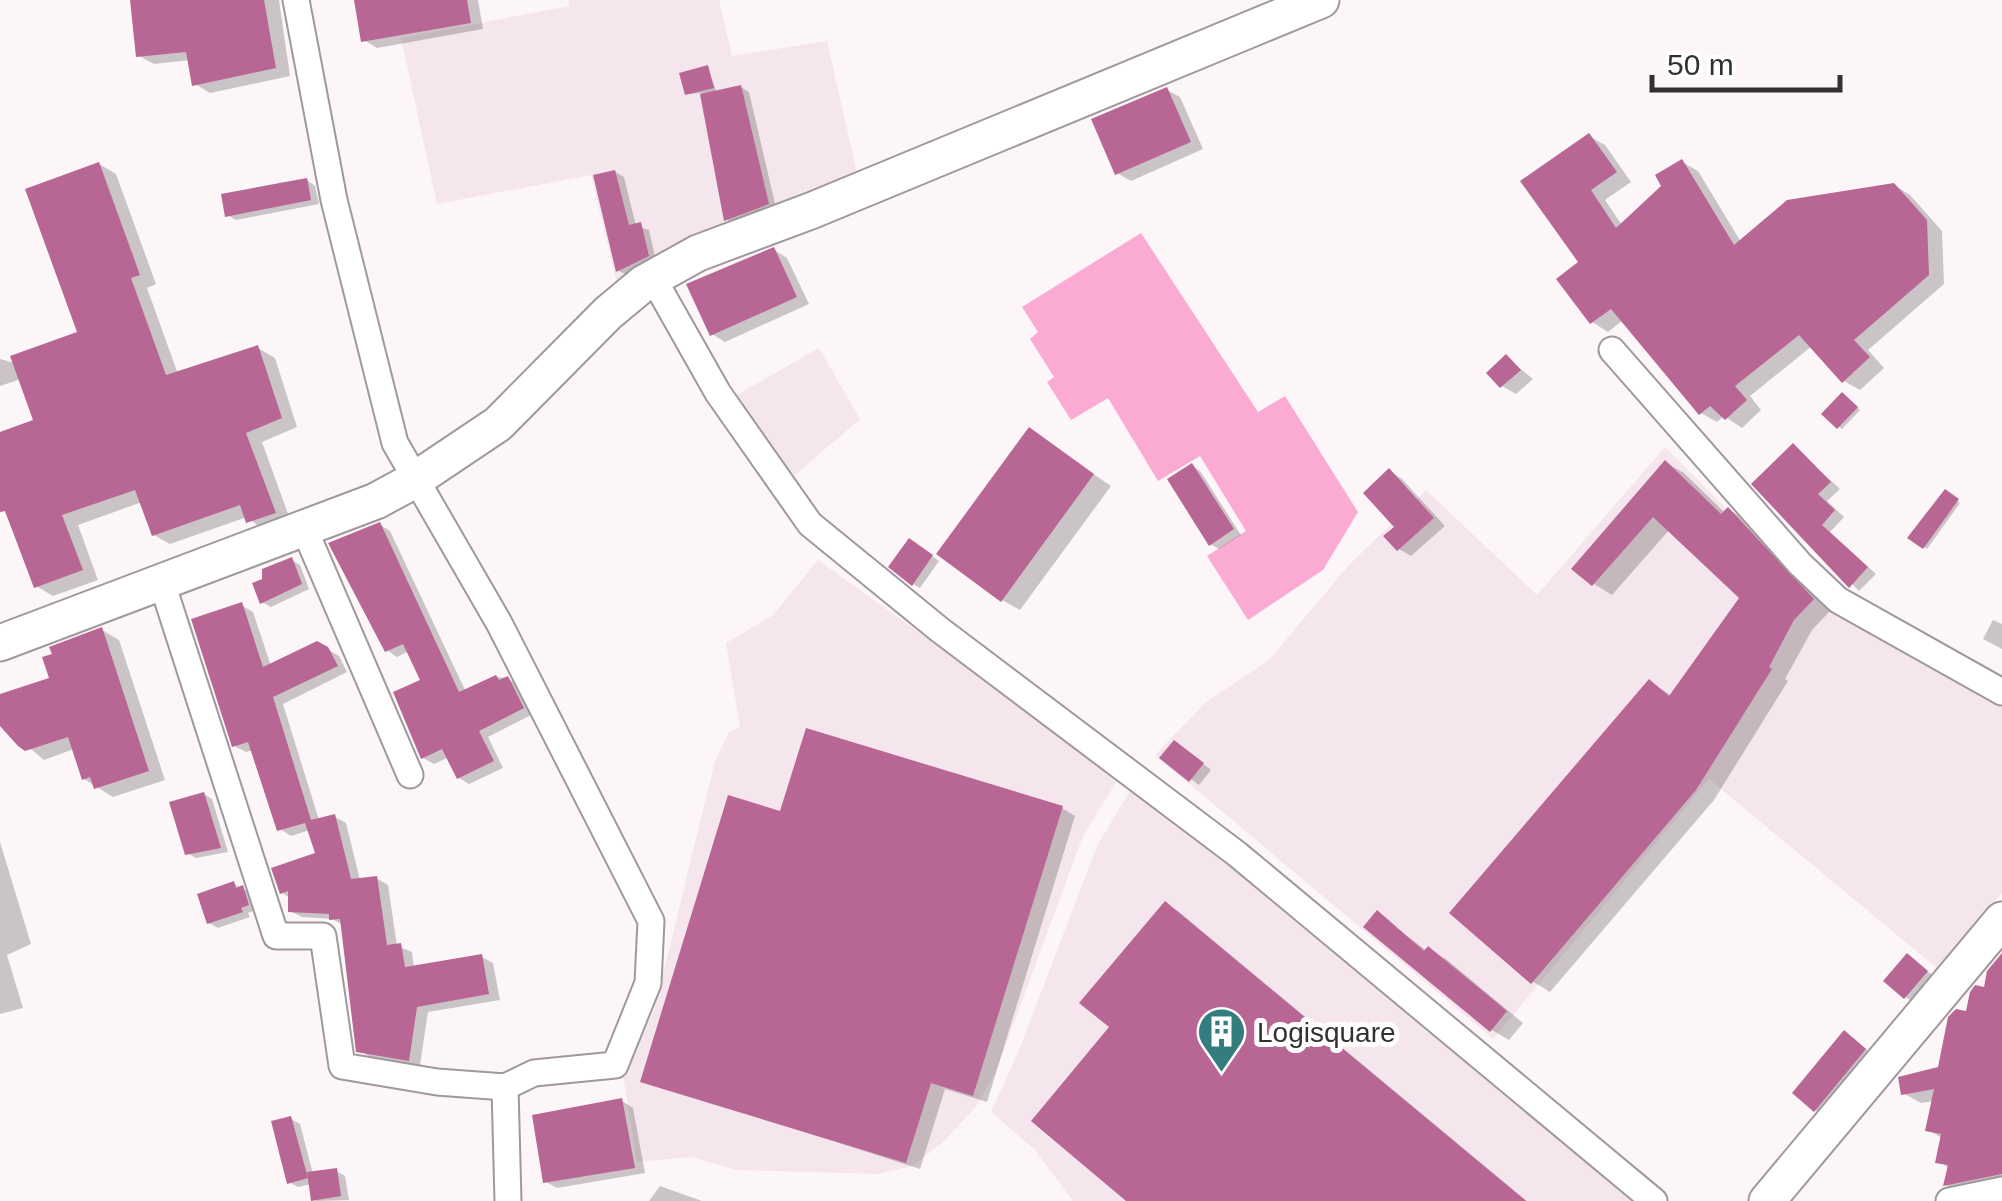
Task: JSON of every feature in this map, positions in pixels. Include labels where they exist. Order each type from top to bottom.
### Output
[{"type":"street","points":[[162,583],[276,936],[323,936],[342,1066],[437,1082],[504,1087],[534,1073],[615,1066],[648,983],[652,921],[499,623],[395,444],[338,219],[296,0]]},
{"type":"street","points":[[0,643],[304,528],[414,481],[498,424],[608,313],[653,278],[698,253],[813,210],[1321,0]]},
{"type":"street","points":[[653,278],[718,393],[810,524],[940,630],[1237,854],[1654,1201]]},
{"type":"street","points":[[1612,350],[1800,564],[1838,600],[2002,692]]},
{"type":"street","points":[[304,528],[410,775]]},
{"type":"street","points":[[1768,1201],[2002,920]]},
{"type":"street","points":[[504,1087],[508,1201]]},
{"type":"street","points":[[1949,1201],[2002,1190]]},
{"type":"shaded area","points":[[569,0],[719,0],[732,56],[827,41],[858,177],[618,288],[591,175],[437,204],[401,38],[569,6]]},
{"type":"shaded area","points":[[1141,233],[1258,412],[1285,396],[1358,512],[1323,570],[1248,620],[1207,556],[1246,531],[1200,456],[1158,481],[1108,398],[1071,420],[1047,382],[1054,377],[1030,339],[1038,332],[1022,307]]},
{"type":"shaded area","points":[[819,348],[860,419],[794,476],[735,396]]},
{"type":"shaded area","points":[[1665,447],[1824,606],[2002,706],[2002,893],[1939,970],[1709,779],[1493,1039],[1155,755],[1206,702],[1269,660],[1348,566],[1426,490],[1537,595]]},
{"type":"shaded area","points":[[818,560],[1120,776],[1083,836],[997,1069],[976,1107],[941,1144],[912,1166],[879,1174],[736,1170],[691,1157],[637,1162],[623,1075],[654,1011],[715,761],[729,732],[740,727],[726,643],[773,615]]},
{"type":"shaded area","points":[[1134,784],[1639,1201],[1073,1201],[1034,1149],[991,1112],[1019,1050],[1097,846]]},
{"type":"building","points":[[130,0],[264,0],[276,68],[192,86],[186,52],[136,57]]},
{"type":"building","points":[[354,0],[467,0],[471,23],[361,42]]},
{"type":"building","points":[[708,65],[714,88],[685,95],[679,73]]},
{"type":"building","points":[[741,85],[769,204],[724,221],[700,94]]},
{"type":"building","points":[[1167,87],[1191,142],[1115,175],[1091,119]]},
{"type":"building","points":[[1589,133],[1617,172],[1591,190],[1616,228],[1661,186],[1655,175],[1682,159],[1734,245],[1787,200],[1894,183],[1927,220],[1929,275],[1854,340],[1870,357],[1842,383],[1799,335],[1735,386],[1747,400],[1725,420],[1710,406],[1699,415],[1611,309],[1590,324],[1556,279],[1578,262],[1520,181]]},
{"type":"building","points":[[99,162],[140,275],[131,278],[166,375],[258,345],[282,418],[246,433],[276,513],[246,523],[240,505],[152,536],[135,490],[62,515],[83,570],[34,588],[5,511],[0,512],[0,432],[33,420],[10,356],[77,332],[25,189]]},
{"type":"building","points":[[615,170],[629,225],[641,222],[649,256],[616,272],[593,175]]},
{"type":"building","points":[[307,178],[311,200],[225,217],[221,194]]},
{"type":"building","points":[[774,247],[797,297],[710,336],[686,284]]},
{"type":"building","points":[[1506,354],[1521,370],[1500,388],[1486,373]]},
{"type":"building","points":[[1842,392],[1858,407],[1837,429],[1821,414]]},
{"type":"building","points":[[1029,427],[1094,474],[1001,602],[936,554]]},
{"type":"building","points":[[1793,443],[1831,482],[1818,494],[1835,510],[1822,525],[1868,567],[1849,588],[1751,484]]},
{"type":"building","points":[[1665,460],[1721,514],[1728,507],[1814,599],[1794,620],[1769,667],[1772,669],[1696,790],[1531,984],[1449,913],[1649,679],[1669,696],[1739,598],[1653,517],[1592,586],[1571,569]]},
{"type":"building","points":[[1192,463],[1234,529],[1209,546],[1167,479]]},
{"type":"building","points":[[1389,468],[1434,518],[1397,551],[1383,536],[1394,527],[1363,493]]},
{"type":"building","points":[[1945,489],[1959,499],[1923,549],[1907,538]]},
{"type":"building","points":[[380,522],[459,692],[496,675],[499,680],[508,676],[524,708],[479,731],[494,761],[457,779],[442,749],[421,759],[393,692],[420,680],[403,644],[385,652],[328,543]]},
{"type":"building","points":[[909,538],[933,555],[912,586],[888,567]]},
{"type":"building","points":[[292,557],[302,584],[260,604],[252,583],[262,579],[262,569]]},
{"type":"building","points":[[242,602],[263,667],[317,641],[328,647],[338,666],[273,697],[311,820],[335,814],[351,879],[377,876],[387,945],[401,943],[405,967],[482,954],[489,994],[417,1007],[409,1061],[356,1052],[340,919],[329,920],[329,914],[288,912],[288,891],[280,894],[271,868],[315,853],[305,823],[277,831],[248,742],[232,747],[191,619]]},
{"type":"building","points":[[102,627],[149,771],[94,789],[90,777],[82,780],[68,737],[25,751],[18,746],[0,726],[0,694],[49,678],[42,657],[52,654],[49,647]]},
{"type":"building","points":[[806,728],[1063,806],[973,1096],[931,1083],[906,1163],[640,1082],[728,795],[780,811]]},
{"type":"building","points":[[1174,740],[1204,763],[1189,782],[1159,758]]},
{"type":"building","points":[[204,792],[221,848],[185,855],[169,802]]},
{"type":"building","points":[[234,881],[236,888],[243,885],[249,905],[241,908],[243,912],[207,924],[197,894]]},
{"type":"building","name":"Logisquare","points":[[1165,901],[1526,1201],[1126,1201],[1031,1121],[1109,1027],[1079,1003]]},
{"type":"building","points":[[1377,910],[1424,951],[1428,946],[1507,1011],[1490,1032],[1363,927]]},
{"type":"building","points":[[1907,953],[1928,971],[1904,999],[1883,981]]},
{"type":"building","points":[[2002,953],[2002,1174],[1943,1186],[1948,1165],[1935,1163],[1941,1134],[1925,1131],[1934,1089],[1901,1095],[1898,1077],[1938,1067],[1948,1017],[1956,1009],[1966,1011],[1970,992],[1975,985],[1984,987],[1987,971]]},
{"type":"building","points":[[1844,1030],[1866,1049],[1814,1112],[1792,1093]]},
{"type":"building","points":[[622,1098],[635,1168],[543,1183],[532,1115]]},
{"type":"building","points":[[291,1116],[308,1178],[287,1184],[271,1121]]},
{"type":"building","points":[[337,1168],[341,1196],[311,1201],[307,1172]]},
{"type":"place","name":"Logisquare","points":[[1222,1074]]}]
